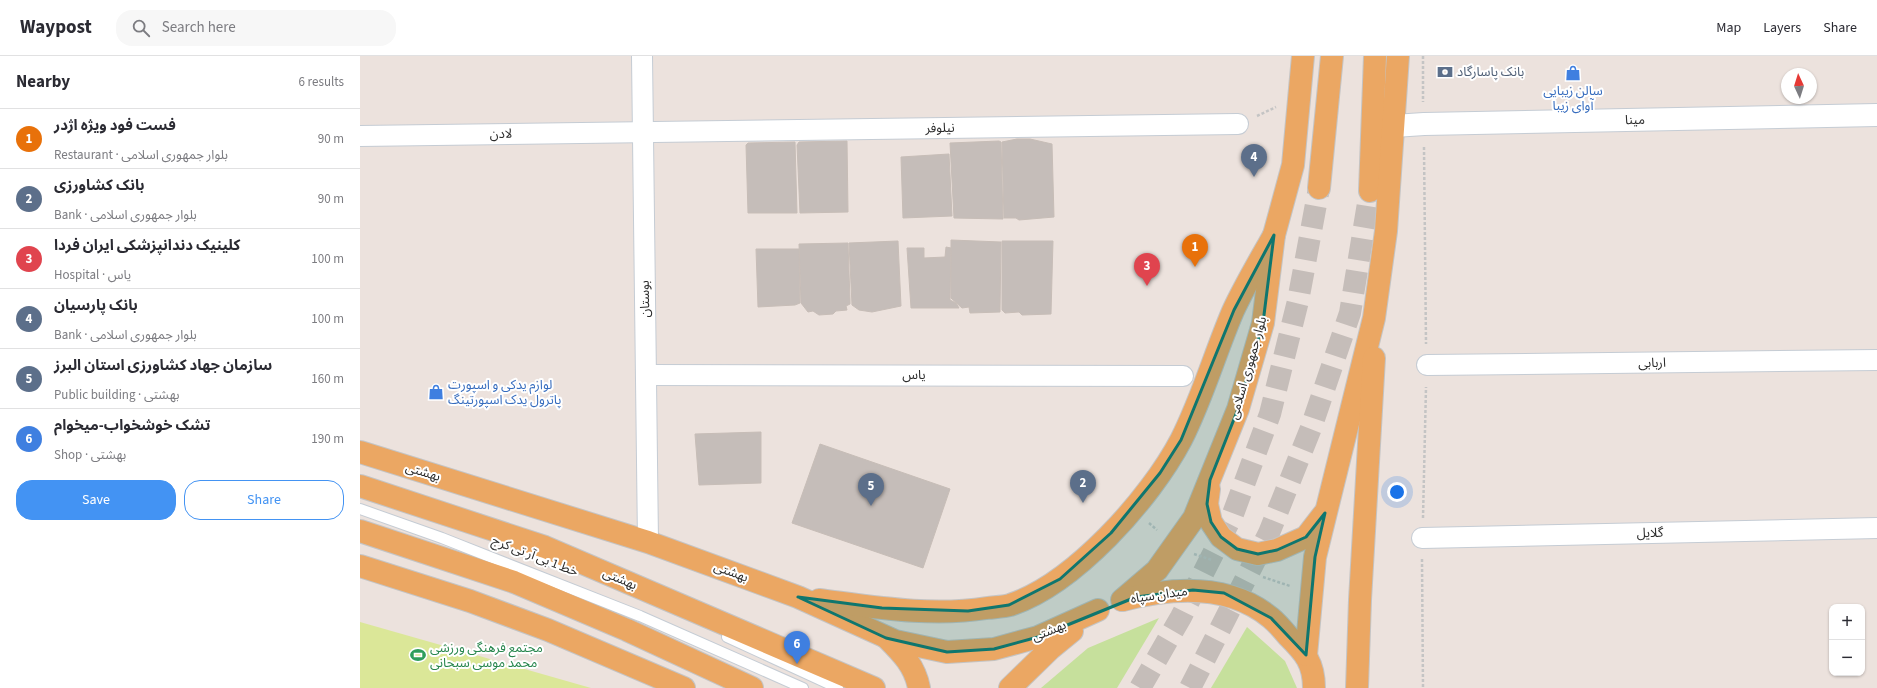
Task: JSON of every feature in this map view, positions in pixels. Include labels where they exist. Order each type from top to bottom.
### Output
[{"type":"main road","name":"بلوار جمهوری اسلامی","points":[[1122,600],[1157,570],[1194,518],[1238,409],[1263,323],[1274,235],[1293,165],[1303,56]]},
{"type":"main road","points":[[1319,188],[1332,56]]},
{"type":"main road","points":[[1370,191],[1375,56]]},
{"type":"main road","points":[[1316,679],[1314,564],[1325,512],[1374,318],[1386,232],[1398,56]]},
{"type":"main road","points":[[798,597],[882,608],[929,612],[968,611],[1009,605],[1060,579],[1111,533],[1139,501],[1160,473],[1181,440],[1234,310],[1274,235]]},
{"type":"main road","points":[[1357,688],[1360,600],[1374,361],[1374,318]]},
{"type":"main road","name":"بهشتى","points":[[360,452],[648,542],[798,597],[886,638],[947,652],[994,649],[1038,637],[1098,610]]},
{"type":"main road","points":[[1210,480],[1207,504],[1211,522],[1220,537],[1237,548],[1258,554],[1292,545],[1306,537],[1325,512]]},
{"type":"main road","name":"بهشتی","points":[[360,486],[545,547],[874,688]]},
{"type":"main road","points":[[360,531],[514,582],[627,630],[752,688]]},
{"type":"main road","points":[[360,566],[470,601],[548,630],[684,688]]},
{"type":"main road","name":"میدان سپاه","points":[[1010,688],[1050,648],[1098,610],[1122,600],[1169,591],[1193,590],[1224,593],[1252,605],[1271,618],[1316,679]]},
{"type":"main road","points":[[886,638],[909,661],[916,676],[919,688]]},
{"type":"street","name":"بوستان","points":[[642,56],[648,542]]},
{"type":"street","name":"مینا","points":[[1394,126],[1424,124],[1877,116]]},
{"type":"street","name":"نیلوفر","points":[[643,132],[1238,124]]},
{"type":"street","name":"لادن","points":[[360,136],[643,132]]},
{"type":"street","name":"اربابی","points":[[1427,365],[1877,360]]},
{"type":"street","name":"یاس","points":[[646,375],[1183,376]]},
{"type":"street","name":"گلایل","points":[[1422,538],[1877,528]]},
{"type":"lane","name":"خط 1 بی آر تی کرج","points":[[360,493],[447,522],[570,569],[715,631],[838,688]]},
{"type":"lane","name":"خط 1 بی آر تی کرج","points":[[360,509],[442,538],[640,616],[803,688]]},
{"type":"path","points":[[1422,56],[1427,365]]},
{"type":"path","points":[[1145,521],[1160,533]]},
{"type":"highlighted area","points":[[1274,235],[1263,323],[1238,409],[1210,480],[1207,504],[1211,522],[1221,537],[1237,549],[1258,554],[1277,550],[1306,537],[1325,513],[1315,557],[1306,655],[1271,618],[1224,593],[1193,590],[1136,597],[1038,637],[994,649],[947,652],[886,638],[798,597],[882,608],[968,611],[1009,605],[1060,579],[1111,533],[1160,473],[1181,440],[1234,310]]},
{"type":"green space","points":[[1159,618],[1117,688],[1041,688],[1088,648]]},
{"type":"green space","name":"مجتمع فرهنگی ورزشی محمد موسی سبحانی","points":[[360,622],[591,688],[360,688]]},
{"type":"green space","points":[[1247,627],[1285,661],[1297,688],[1211,688]]},
{"type":"building","points":[[1017,139],[1030,139],[1052,144],[1054,217],[1019,220],[1016,218],[1004,218],[1002,142]]},
{"type":"building","points":[[847,141],[848,212],[800,213],[797,145],[799,142]]},
{"type":"building","points":[[795,142],[797,213],[748,213],[746,145],[748,143]]},
{"type":"building","points":[[1001,142],[1003,219],[954,218],[950,143]]},
{"type":"building","points":[[949,154],[952,216],[903,218],[901,157]]},
{"type":"building","points":[[951,240],[1001,242],[1000,312],[970,313],[969,307],[962,308],[951,298]]},
{"type":"building","points":[[898,241],[901,306],[872,312],[859,310],[852,305],[849,243]]},
{"type":"building","points":[[1002,241],[1053,241],[1051,314],[1022,315],[1019,312],[1005,313],[1002,310]]},
{"type":"building","points":[[848,243],[850,304],[846,306],[847,310],[836,311],[833,314],[819,315],[813,311],[808,312],[801,303],[799,244]]},
{"type":"building","points":[[946,247],[951,248],[950,300],[956,303],[959,308],[911,308],[907,248],[924,248],[924,258],[945,257]]},
{"type":"building","points":[[756,249],[799,249],[800,303],[795,305],[758,307]]},
{"type":"building","points":[[761,432],[761,483],[699,485],[695,434]]},
{"type":"building","points":[[820,444],[950,489],[923,568],[792,523]]},
{"type":"tunnel","points":[[1140,688],[1181,617],[1233,514],[1270,414],[1298,301],[1319,188]]},
{"type":"tunnel","points":[[1190,688],[1269,533],[1311,428],[1350,313],[1370,191]]},
{"type":"place","name":"بانک پاسارگاد","points":[[1445,72]]},
{"type":"place","name":"سالن زیبایی آوای زیبا","points":[[1573,73]]},
{"type":"place","name":"بانک پارسیان","points":[[1254,177]]},
{"type":"place","name":"فست فود ویژه اژدر","points":[[1195,267]]},
{"type":"place","name":"کلینیک دندانپزشکی ایران فردا","points":[[1147,286]]},
{"type":"place","name":"لوازم یدکی و اسپورت پاترول یدک اسپورتینگ","points":[[436,392]]},
{"type":"place","name":"بانک کشاورزی","points":[[1083,503]]},
{"type":"place","name":"سازمان جهاد کشاورزی استان البرز","points":[[871,506]]},
{"type":"place","name":"مجتمع فرهنگی ورزشی محمد موسی سبحانی","points":[[418,655]]},
{"type":"place","name":"تشک خوشخواب-میخوام","points":[[797,664]]}]
